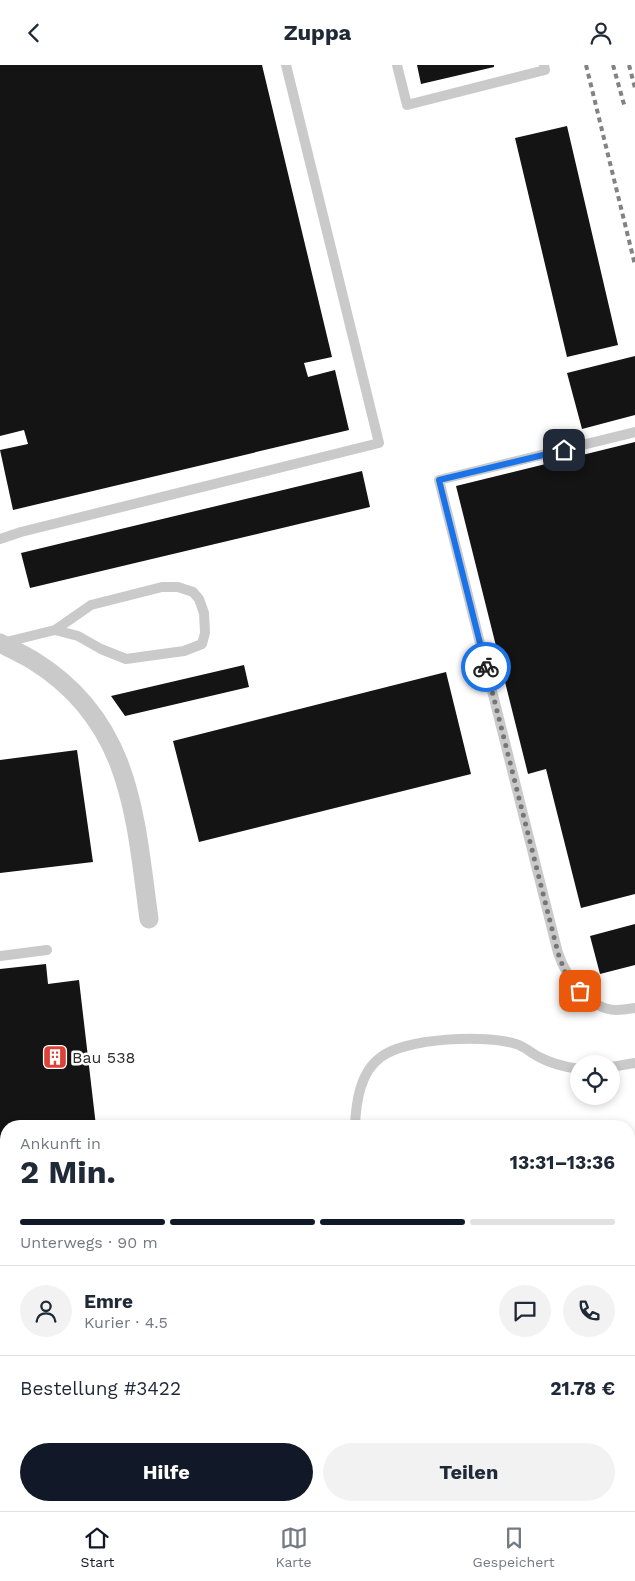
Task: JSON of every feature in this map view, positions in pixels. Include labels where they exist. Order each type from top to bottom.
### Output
[{"type":"street","points":[[0,643],[34,661],[63,683],[87,707],[120,762],[129,791],[137,832],[148,919]]},
{"type":"lane","points":[[0,539],[21,532],[379,443],[286,65]]},
{"type":"lane","points":[[397,65],[407,105],[545,70],[544,65]]},
{"type":"lane","points":[[635,432],[439,480],[558,953],[565,972],[580,991],[599,1005],[614,1010],[635,1008]]},
{"type":"lane","points":[[0,643],[55,630],[91,605],[162,587],[178,587],[193,592],[199,599],[204,613],[205,633],[202,644],[184,651],[126,659],[101,649],[78,636],[55,630]]},
{"type":"lane","points":[[0,956],[47,950]]},
{"type":"lane","points":[[355,1120],[355,1110],[360,1089],[368,1071],[381,1056],[402,1047],[431,1042],[470,1039],[496,1040],[517,1044],[539,1057],[570,1068]]},
{"type":"lane","points":[[620,1066],[635,1063]]},
{"type":"building","points":[[0,65],[262,65],[332,357],[304,363],[308,377],[335,370],[349,430],[13,510],[0,450],[28,444],[24,430],[0,436]]},
{"type":"building","points":[[417,65],[494,65],[494,67],[421,84]]},
{"type":"building","points":[[567,126],[618,345],[567,357],[515,138]]},
{"type":"building","points":[[635,356],[635,415],[582,429],[567,373]]},
{"type":"building","points":[[635,442],[635,894],[581,908],[546,769],[528,774],[456,486]]},
{"type":"building","points":[[362,471],[370,507],[30,588],[21,553]]},
{"type":"building","points":[[244,665],[249,687],[125,716],[111,696]]},
{"type":"building","points":[[446,672],[471,774],[199,842],[173,741]]},
{"type":"building","points":[[77,750],[93,862],[0,873],[0,760]]},
{"type":"building","points":[[635,924],[635,965],[600,974],[590,936]]},
{"type":"building","name":"Bau 538","points":[[46,964],[48,984],[79,980],[95,1120],[0,1120],[0,969]]},
{"type":"railway","points":[[586,65],[635,265]]},
{"type":"railway","points":[[613,65],[625,108]]},
{"type":"railway","points":[[629,65],[635,88]]},
{"type":"way so far","points":[[486,667],[558,953],[565,972],[580,991]]},
{"type":"place","name":"Bau 538","points":[[55,1057]]},
{"type":"route","points":[[486,667],[439,480],[564,450]]}]
